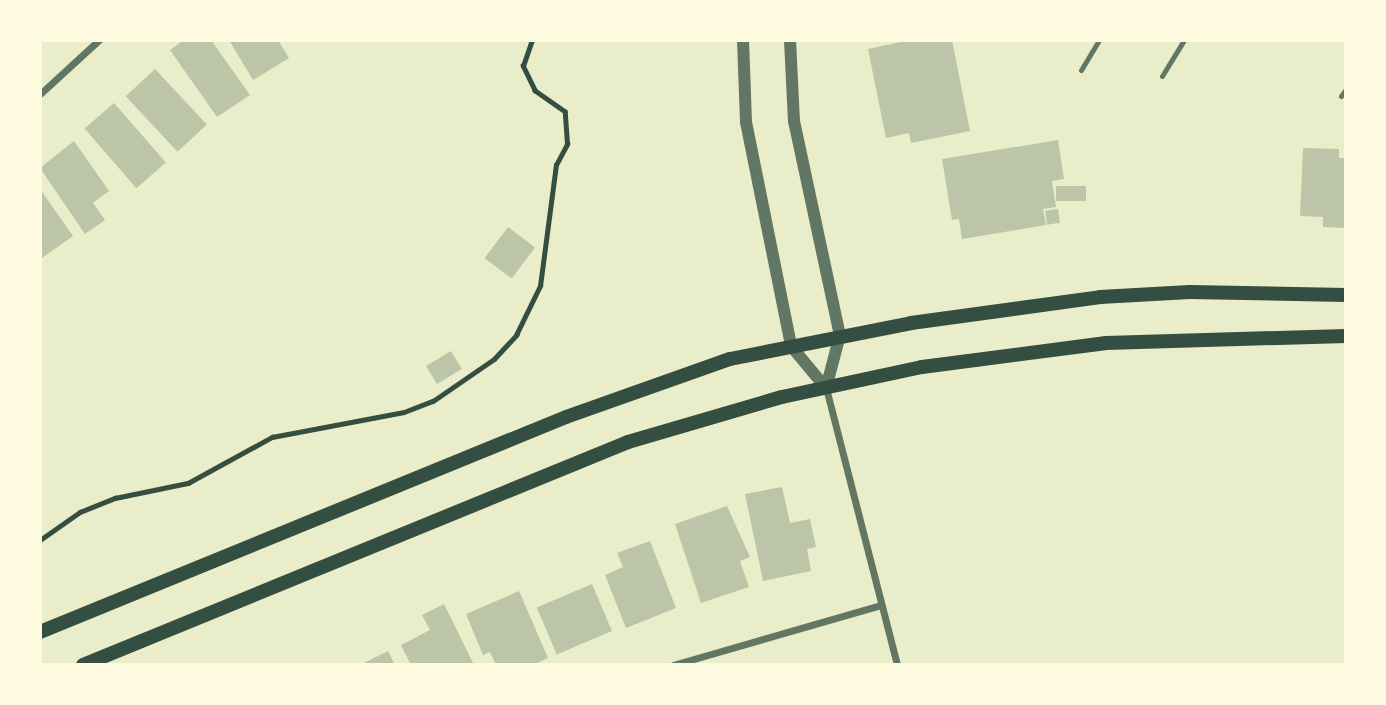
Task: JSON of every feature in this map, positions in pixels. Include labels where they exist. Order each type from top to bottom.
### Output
[{"type":"main road","points":[[40,632],[566,417],[730,359],[840,335],[1100,297],[1190,292],[1346,295]]},
{"type":"main road","points":[[83,665],[628,442],[826,388],[922,367],[1106,343],[1346,336]]},
{"type":"street","points":[[40,94],[99,40]]},
{"type":"street","points":[[743,40],[746,122],[791,346],[826,388],[897,665]]},
{"type":"street","points":[[790,40],[794,121],[840,335],[826,388]]},
{"type":"street","points":[[673,665],[881,605]]},
{"type":"lane","points":[[1081,70],[1099,40]]},
{"type":"lane","points":[[1162,76],[1184,40]]},
{"type":"lane","points":[[1341,96],[1346,89]]},
{"type":"path","points":[[40,540],[80,512],[115,498],[188,484],[272,437],[404,412],[433,401],[494,359],[516,335],[540,285],[556,165],[567,144],[565,112],[535,91],[523,66],[532,40]]},
{"type":"building","points":[[184,40],[211,40],[250,95],[217,117],[170,50]]},
{"type":"building","points":[[229,40],[278,40],[289,58],[253,80]]},
{"type":"building","points":[[910,40],[952,40],[970,131],[911,143],[909,133],[886,138],[868,49]]},
{"type":"building","points":[[155,69],[207,125],[178,152],[126,96]]},
{"type":"building","points":[[114,103],[166,163],[136,188],[85,129]]},
{"type":"building","points":[[1058,140],[1064,179],[1052,181],[1056,207],[1043,209],[1046,225],[962,239],[959,219],[952,220],[942,159]]},
{"type":"building","points":[[74,141],[109,191],[93,203],[105,220],[85,234],[40,168]]},
{"type":"building","points":[[1303,148],[1339,149],[1339,158],[1346,158],[1346,228],[1323,227],[1323,217],[1300,216]]},
{"type":"building","points":[[1056,186],[1086,186],[1086,201],[1056,201]]},
{"type":"building","points":[[40,189],[73,236],[42,258],[40,255]]},
{"type":"building","points":[[1058,209],[1060,223],[1047,225],[1045,211]]},
{"type":"building","points":[[508,227],[535,247],[512,279],[485,258]]},
{"type":"building","points":[[451,351],[462,369],[437,384],[426,366]]},
{"type":"building","points":[[782,487],[790,523],[810,519],[816,547],[807,549],[811,571],[763,581],[745,494]]},
{"type":"building","points":[[727,506],[750,557],[740,561],[749,587],[701,603],[675,524]]},
{"type":"building","points":[[650,541],[676,608],[626,628],[605,575],[623,567],[617,553]]},
{"type":"building","points":[[592,584],[612,631],[557,654],[537,607]]},
{"type":"building","points":[[519,591],[548,658],[533,665],[496,665],[490,652],[483,655],[466,614]]},
{"type":"building","points":[[444,604],[474,665],[411,665],[401,645],[430,630],[422,615]]},
{"type":"building","points":[[388,651],[395,665],[360,665]]}]
